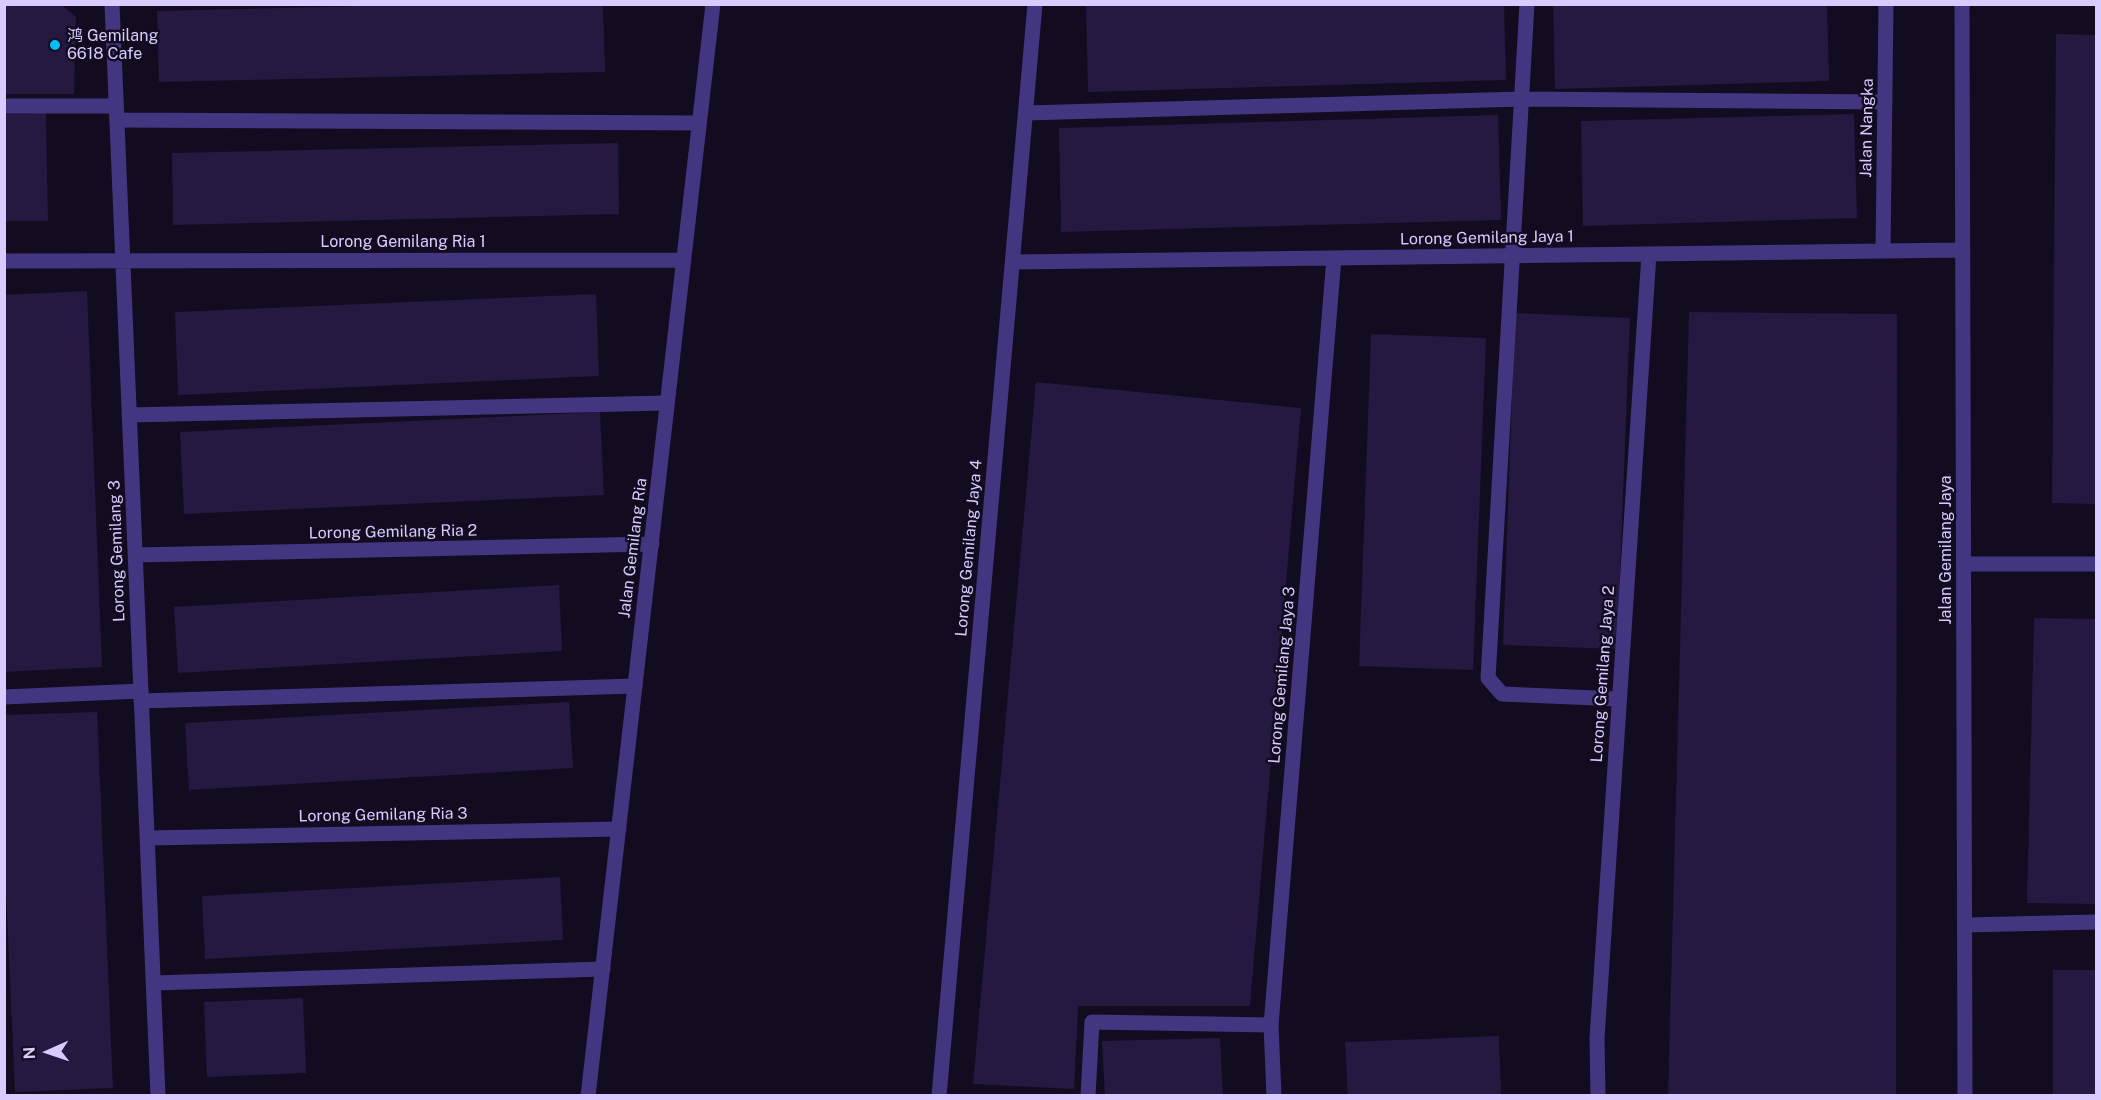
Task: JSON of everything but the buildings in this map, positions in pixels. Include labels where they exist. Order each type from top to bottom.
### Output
[{"type":"street","name":"Lorong Gemilang 3","points":[[112,4],[158,1095]]},
{"type":"street","name":"Jalan Gemilang Ria","points":[[588,1095],[713,4]]},
{"type":"street","name":"Lorong Gemilang Jaya 4","points":[[939,1095],[1035,4]]},
{"type":"street","points":[[1527,4],[1488,678],[1502,694],[1619,699]]},
{"type":"street","name":"Jalan Nangka","points":[[1883,251],[1886,4]]},
{"type":"street","name":"Jalan Gemilang Jaya","points":[[1962,4],[1965,1095]]},
{"type":"street","points":[[1026,112],[1522,99],[1885,102]]},
{"type":"street","points":[[4,106],[117,113],[699,123]]},
{"type":"street","name":"Lorong Gemilang Jaya 1","points":[[1013,262],[1963,250]]},
{"type":"street","name":"Lorong Gemilang Jaya 2","points":[[1598,1095],[1597,1038],[1649,254]]},
{"type":"street","name":"Lorong Gemilang Jaya 3","points":[[1274,1095],[1271,1025],[1334,258]]},
{"type":"street","name":"Lorong Gemilang Ria 1","points":[[4,261],[684,260]]},
{"type":"street","points":[[129,415],[668,403]]},
{"type":"street","name":"Lorong Gemilang Ria 2","points":[[135,555],[652,544]]},
{"type":"street","points":[[1964,564],[2097,564]]},
{"type":"street","points":[[4,697],[635,686]]},
{"type":"street","name":"Lorong Gemilang Ria 3","points":[[148,838],[619,829]]},
{"type":"street","points":[[1965,925],[2097,922]]},
{"type":"street","points":[[154,983],[603,969]]},
{"type":"street","points":[[1088,1095],[1092,1022],[1271,1025]]},
{"type":"place","name":"鸿 Gemilang 6618 Cafe","points":[[55,45]]}]
